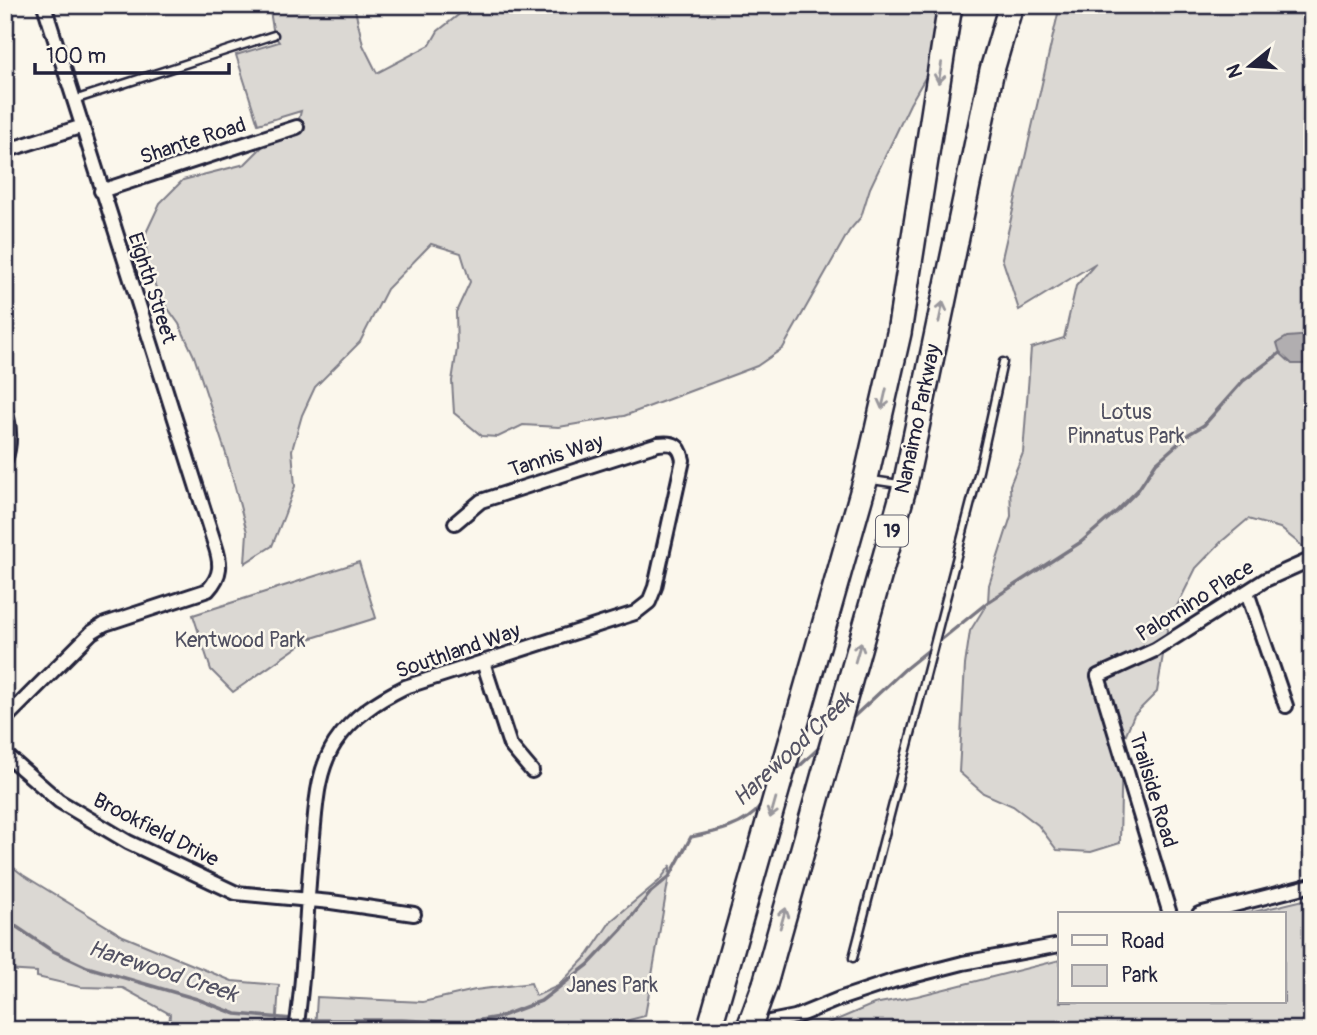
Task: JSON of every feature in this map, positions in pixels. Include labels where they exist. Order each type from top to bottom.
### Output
[{"type":"highway","name":"Nanaimo Parkway","points":[[709,1030],[866,478],[899,332],[950,5]]},
{"type":"highway","name":"Nanaimo Parkway","points":[[748,1030],[765,984],[905,485],[992,70],[1011,5]]},
{"type":"street","name":"Eighth Street","points":[[5,719],[92,632],[104,624],[208,590],[216,582],[220,571],[219,559],[44,5]]},
{"type":"street","points":[[5,151],[83,126]]},
{"type":"street","name":"Shante Road","points":[[101,191],[297,127]]},
{"type":"street","points":[[5,410],[9,421],[8,454],[5,460]]},
{"type":"street","name":"Tannis Way","points":[[455,523],[481,501],[658,444],[670,442],[677,445]]},
{"type":"street","name":"Southland Way","points":[[296,1030],[301,999],[306,900],[319,777],[334,744],[357,716],[405,687],[635,613],[649,602],[655,587],[683,460],[677,445]]},
{"type":"street","name":"Palomino Place","points":[[1098,676],[1155,650],[1265,580],[1312,559]]},
{"type":"street","points":[[1247,592],[1286,706]]},
{"type":"street","points":[[483,662],[510,745],[531,771]]},
{"type":"street","name":"Trailside Road","points":[[1098,676],[1169,912]]},
{"type":"street","name":"Brookfield Drive","points":[[5,754],[59,801],[128,842],[236,893],[414,914]]},
{"type":"street","points":[[1207,912],[1312,885]]},
{"type":"street","points":[[730,1030],[795,1017],[893,981],[1058,945]]},
{"type":"lane","points":[[74,100],[274,35]]},
{"type":"lane","points":[[853,958],[975,484],[1003,362]]},
{"type":"lane","points":[[866,478],[905,485]]},
{"type":"green space","points":[[269,5],[354,5],[363,45],[377,73],[430,45],[438,31],[462,12],[465,5],[967,5],[910,104],[870,188],[861,217],[849,231],[783,348],[757,366],[624,416],[559,427],[523,425],[498,437],[482,436],[454,413],[452,381],[457,349],[456,312],[470,282],[461,253],[431,244],[387,289],[360,342],[315,387],[302,415],[292,450],[295,486],[284,516],[272,546],[245,563],[247,532],[226,454],[194,356],[179,324],[159,296],[148,266],[145,235],[160,203],[183,180],[245,164],[269,140],[297,127],[301,111],[258,124],[236,55],[279,42],[274,35]]},
{"type":"green space","name":"Lotus Pinnatus Park","points":[[1060,5],[1312,5],[1312,554],[1280,528],[1248,519],[1196,568],[1168,624],[1157,692],[1134,715],[1122,743],[1120,843],[1091,852],[1057,850],[1038,825],[1013,806],[983,793],[959,772],[965,665],[970,631],[988,602],[989,585],[1011,516],[1010,485],[1023,453],[1031,348],[1064,338],[1076,286],[1096,263],[1019,310],[1002,258]]},
{"type":"green space","name":"Kentwood Park","points":[[359,562],[376,618],[309,639],[233,692],[211,670],[193,615]]},
{"type":"green space","points":[[5,861],[23,875],[123,936],[232,981],[279,985],[276,1030],[169,1030],[170,1014],[123,988],[80,987],[37,977],[37,972],[5,970]]},
{"type":"green space","name":"Janes Park","points":[[671,865],[645,1016],[590,1030],[315,1030],[317,997],[423,1002],[475,990],[531,983],[536,996],[558,986],[588,955],[611,921],[659,881]]},
{"type":"green space","points":[[1312,898],[1312,1030],[813,1030],[874,1004],[917,996],[1058,961],[1058,1004],[1286,1004],[1286,912],[1253,912]]},
{"type":"shaded area","points":[[1312,335],[1312,364],[1292,364],[1280,353],[1277,343],[1287,337]]},
{"type":"waterway","name":"Harewood Creek","points":[[848,722],[905,669],[988,602],[1081,542],[1138,490],[1156,463],[1189,434],[1204,425],[1243,381],[1280,353]]},
{"type":"waterway","name":"Harewood Creek","points":[[791,774],[821,746]]},
{"type":"waterway","name":"Harewood Creek","points":[[301,1020],[462,1023],[499,1017],[541,1001],[588,965],[622,929],[651,892],[670,876],[691,837],[720,830],[747,819],[762,805]]},
{"type":"waterway","name":"Harewood Creek","points":[[5,919],[51,950],[87,967],[197,999],[236,1014],[293,1019]]}]
